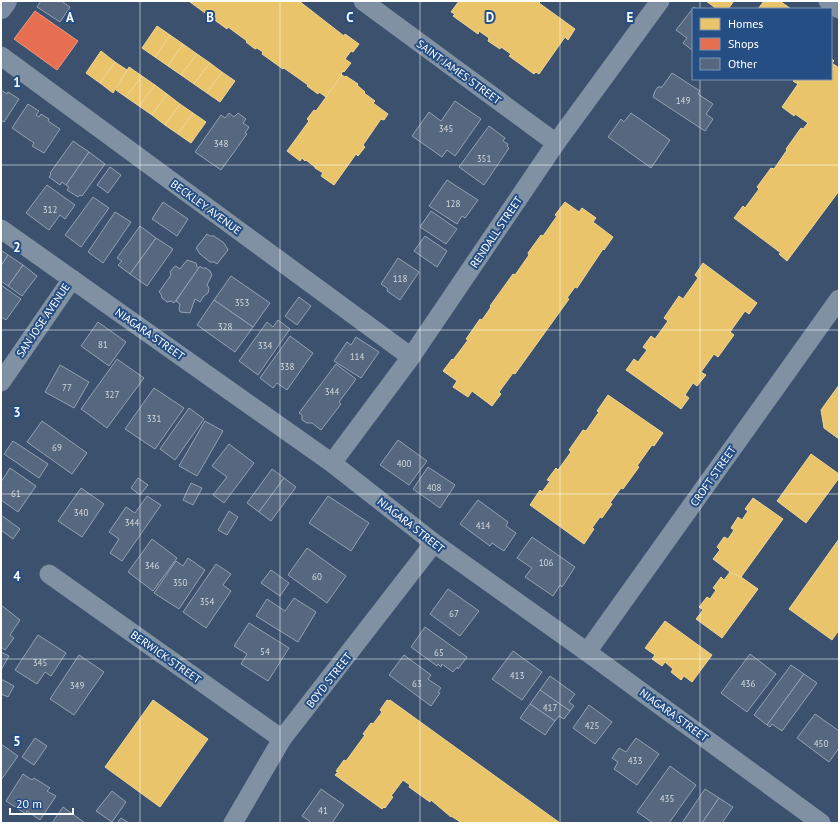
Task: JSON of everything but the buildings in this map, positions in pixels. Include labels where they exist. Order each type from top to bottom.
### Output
[{"type":"street","points":[[1,8],[6,1]]},
{"type":"street","name":"SAINT JAMES STREET","points":[[363,1],[556,143]]},
{"type":"street","name":"RENDALL STREET","points":[[332,464],[410,357],[556,143],[660,1]]},
{"type":"street","points":[[828,1],[839,10]]},
{"type":"street","name":"BECKLEY AVENUE","points":[[1,56],[410,357]]},
{"type":"street","name":"NIAGARA STREET","points":[[1,229],[332,464],[434,543],[587,652],[821,823]]},
{"type":"street","name":"SAN JOSE AVENUE","points":[[1,382],[72,279]]},
{"type":"street","name":"CROFT STREET","points":[[587,652],[839,300]]},
{"type":"street","name":"BOYD STREET","points":[[233,823],[282,739],[434,543]]},
{"type":"street","name":"BERWICK STREET","points":[[49,574],[282,739]]}]
